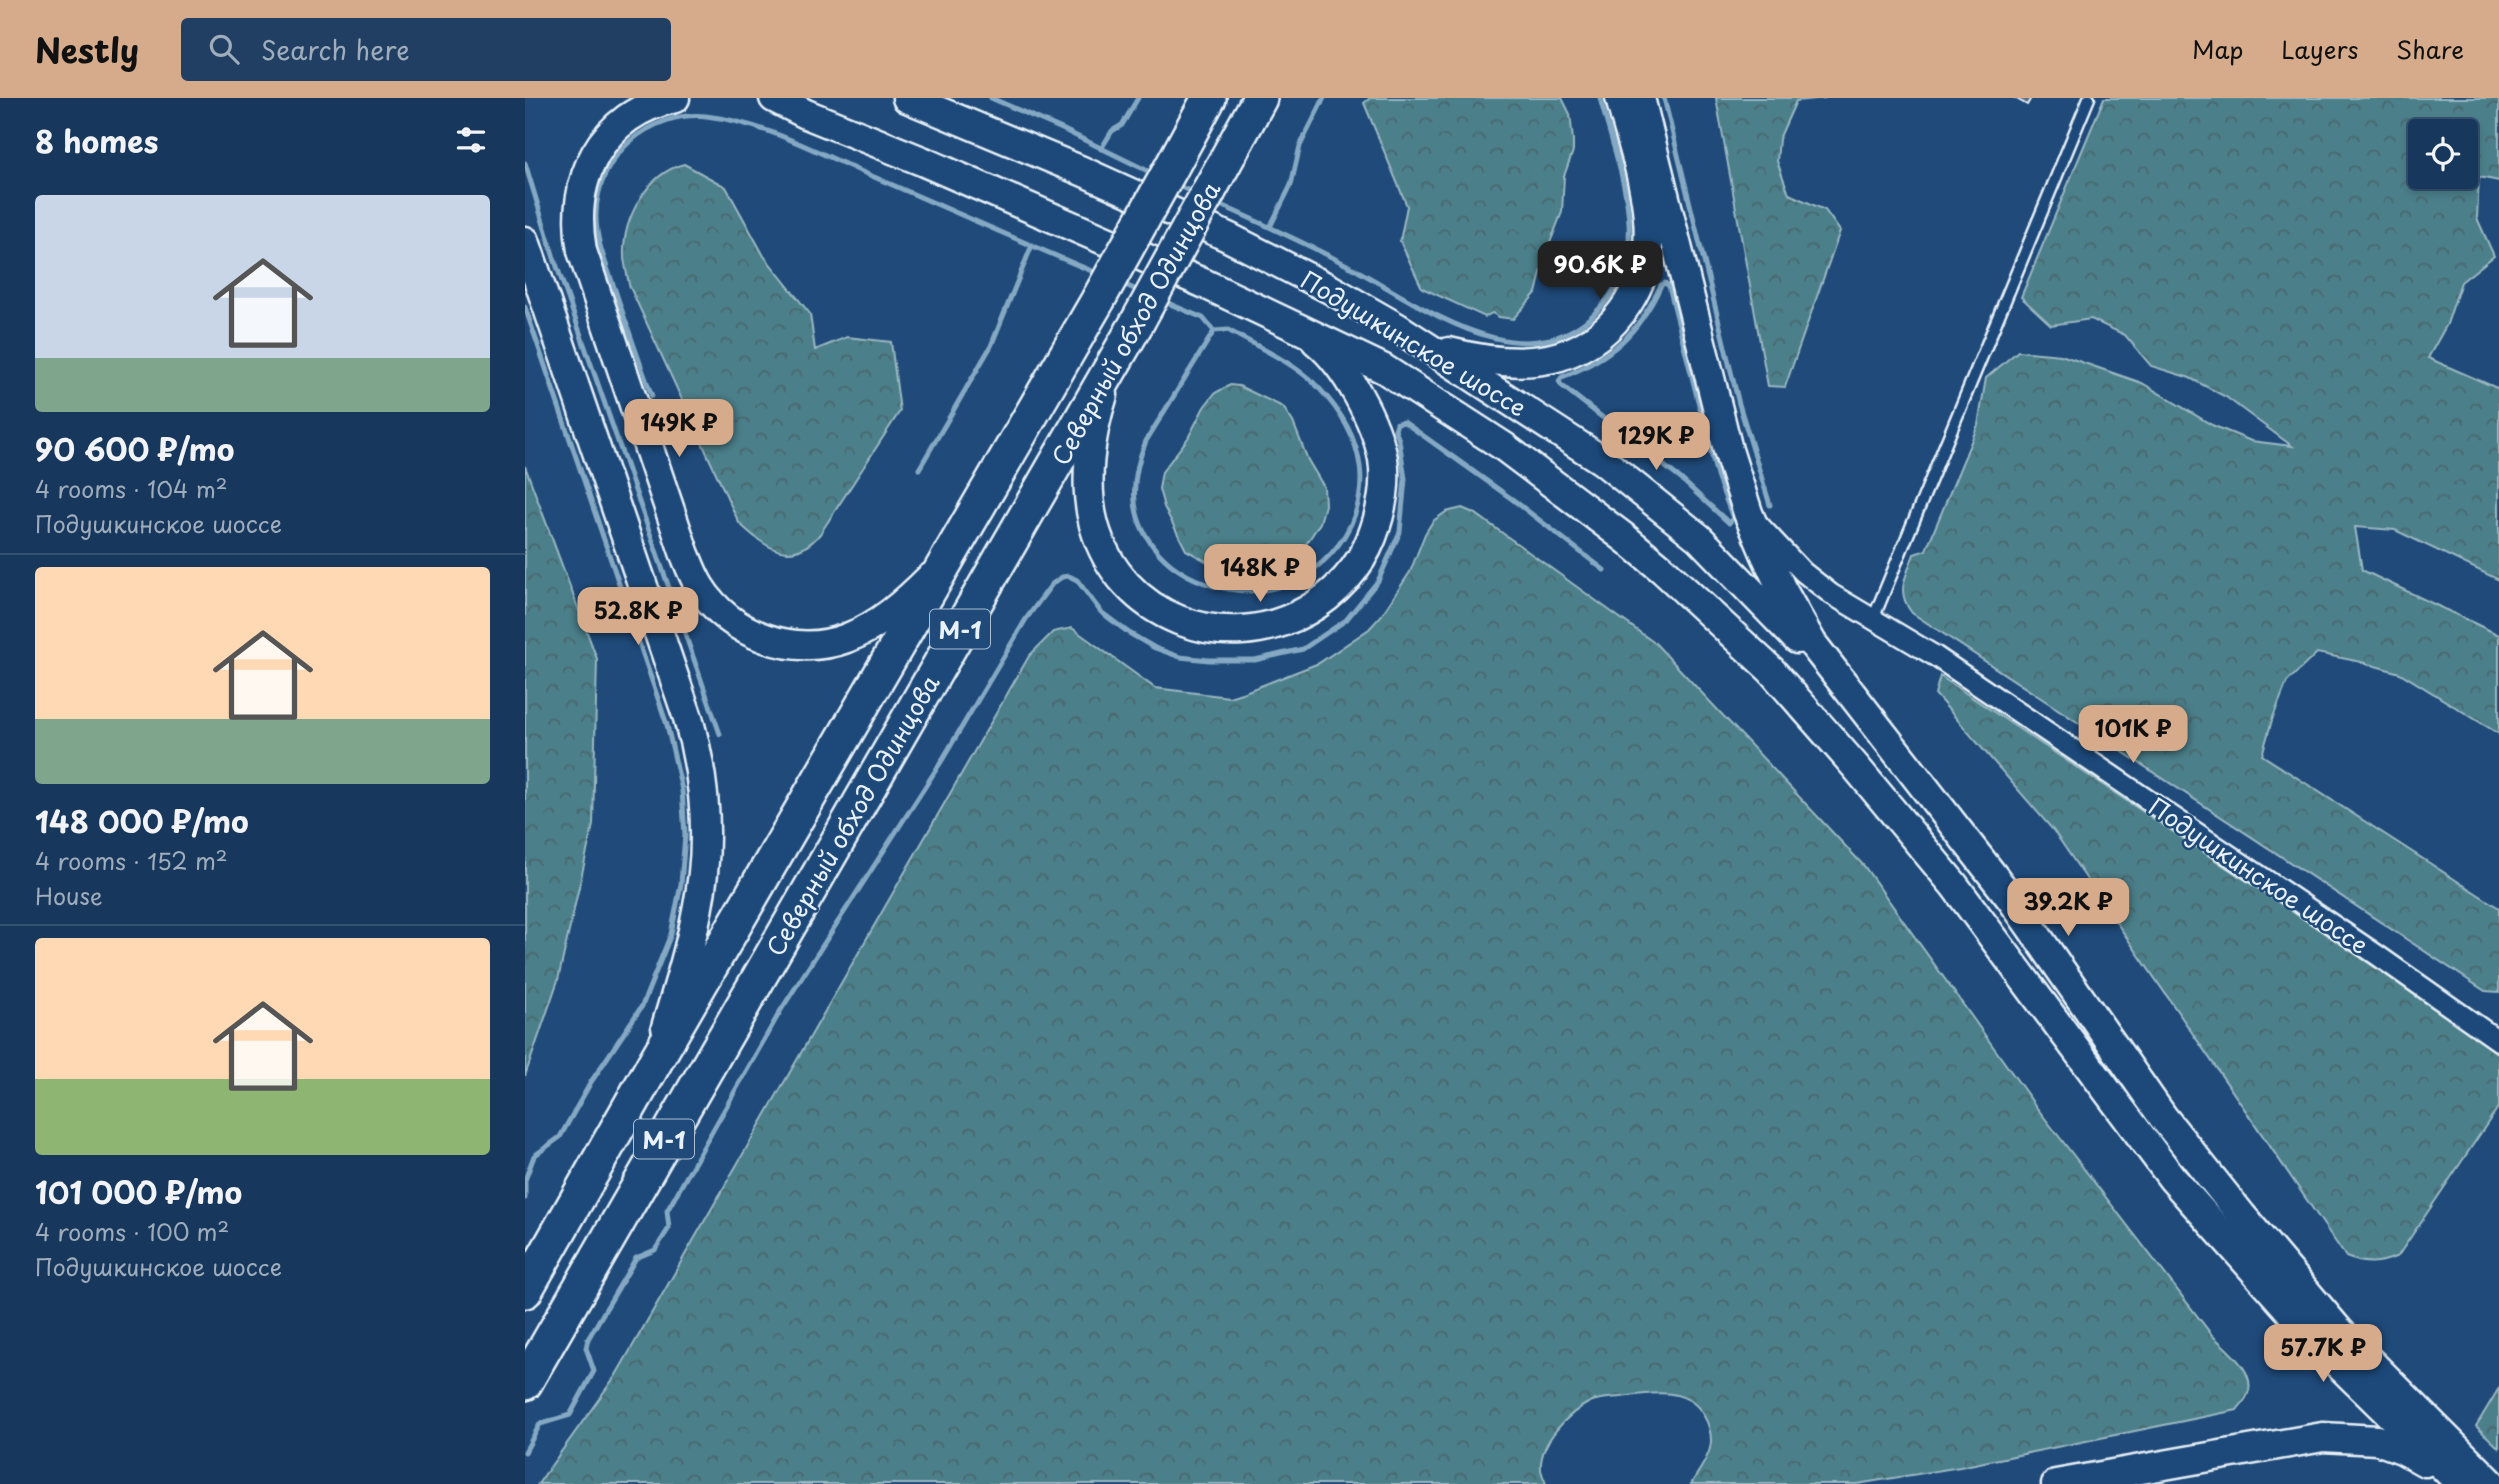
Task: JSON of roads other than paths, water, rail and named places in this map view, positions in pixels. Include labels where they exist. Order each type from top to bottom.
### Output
[{"type":"highway","name":"Северный обход Одинцова","points":[[525,1291],[1098,300],[1209,98]]},
{"type":"highway","name":"Северный обход Одинцова","points":[[525,1383],[744,1000],[1115,363],[1260,98]]},
{"type":"main road","points":[[675,98],[643,110],[623,123],[600,147],[584,177],[579,194],[578,222],[582,251],[684,552],[700,587],[726,615],[760,637],[797,646],[822,645],[846,639],[870,628],[892,612],[929,580],[956,546]]},
{"type":"main road","points":[[749,98],[806,114],[1072,226],[1384,369],[1503,446],[1585,506],[1653,561],[1771,670],[1855,766],[1954,885],[2172,1178],[2330,1356],[2459,1484]]},
{"type":"main road","points":[[775,98],[806,114]]},
{"type":"main road","name":"Подушкинское шоссе","points":[[907,98],[1082,171],[1228,237],[1330,289],[1398,328],[1603,461],[1699,538],[1850,694]]},
{"type":"main road","points":[[1398,328],[1446,352],[1501,362],[1531,362],[1560,356],[1584,345],[1607,329],[1633,297],[1646,261],[1649,239],[1646,200],[1620,98]]},
{"type":"main road","points":[[1640,98],[1717,410],[1748,513],[1777,580],[1812,643],[2012,900],[2163,1117],[2242,1216],[2340,1332],[2492,1484]]},
{"type":"main road","points":[[525,241],[688,718],[703,787],[706,835],[702,887],[688,952],[655,1062]]},
{"type":"main road","points":[[1115,363],[1095,421],[1089,475],[1094,525],[1106,555],[1125,582],[1165,615],[1209,629],[1257,630],[1288,621],[1316,605],[1341,584],[1362,558],[1370,541],[1383,496],[1384,464],[1381,448],[1362,401],[1319,344],[1293,326]]},
{"type":"main road","points":[[2056,1484],[2296,1440],[2336,1436],[2377,1440],[2402,1449],[2459,1484]]},
{"type":"street","name":"Подушкинское шоссе","points":[[1748,513],[1803,572],[1831,594],[1935,656],[2377,955],[2499,1041]]},
{"type":"lane","points":[[1873,619],[2089,98]]},
{"type":"waterway","points":[[991,98],[1156,175]]},
{"type":"waterway","points":[[1101,149],[1112,131],[1122,125],[1138,98]]},
{"type":"waterway","points":[[1270,227],[1291,185],[1300,146],[1324,98]]},
{"type":"waterway","points":[[1216,203],[1345,264],[1437,316],[1471,331],[1505,340],[1538,341],[1570,332],[1599,309],[1614,290],[1626,258],[1628,207],[1600,98]]},
{"type":"waterway","points":[[1664,98],[1739,404],[1770,505]]},
{"type":"waterway","points":[[652,396],[602,253],[596,214],[599,193],[616,156],[630,141],[665,121],[685,116],[706,116],[766,130],[1099,274]]},
{"type":"waterway","points":[[525,163],[554,258],[720,734]]},
{"type":"waterway","points":[[1174,184],[1194,193]]},
{"type":"waterway","points":[[919,469],[991,346],[1032,245]]},
{"type":"waterway","points":[[1121,283],[1141,292]]},
{"type":"waterway","points":[[1665,283],[1669,286],[1717,476],[1733,518],[1729,523],[1681,479],[1559,381],[1622,342],[1643,317],[1661,285],[1665,283]]},
{"type":"waterway","points":[[1163,301],[1203,318],[1214,331]]},
{"type":"waterway","points":[[525,307],[667,725],[682,790],[685,835],[681,884],[671,934],[642,1006],[591,1082],[560,1137],[534,1156],[525,1180]]},
{"type":"waterway","points":[[1228,330],[1286,362],[1318,387],[1345,423],[1355,444],[1360,466],[1360,490],[1355,513],[1345,535],[1331,554],[1313,569],[1293,581],[1270,589],[1246,591],[1226,588],[1188,576],[1165,560],[1153,546],[1139,521],[1136,508],[1137,468],[1146,441],[1214,331],[1228,330]]},
{"type":"waterway","points":[[525,1452],[540,1424],[570,1415],[594,1371],[586,1348],[588,1339],[636,1258],[655,1250],[669,1228],[667,1211],[781,1010],[941,762],[1026,619],[1052,584],[1062,577],[1069,576],[1077,580],[1101,612],[1129,633],[1155,648],[1180,657],[1255,660],[1303,649],[1346,620],[1378,581],[1400,532],[1405,479],[1395,430],[1397,423],[1404,422],[1512,499],[1604,570]]},
{"type":"waterway","points":[[525,1182],[525,1198]]}]
